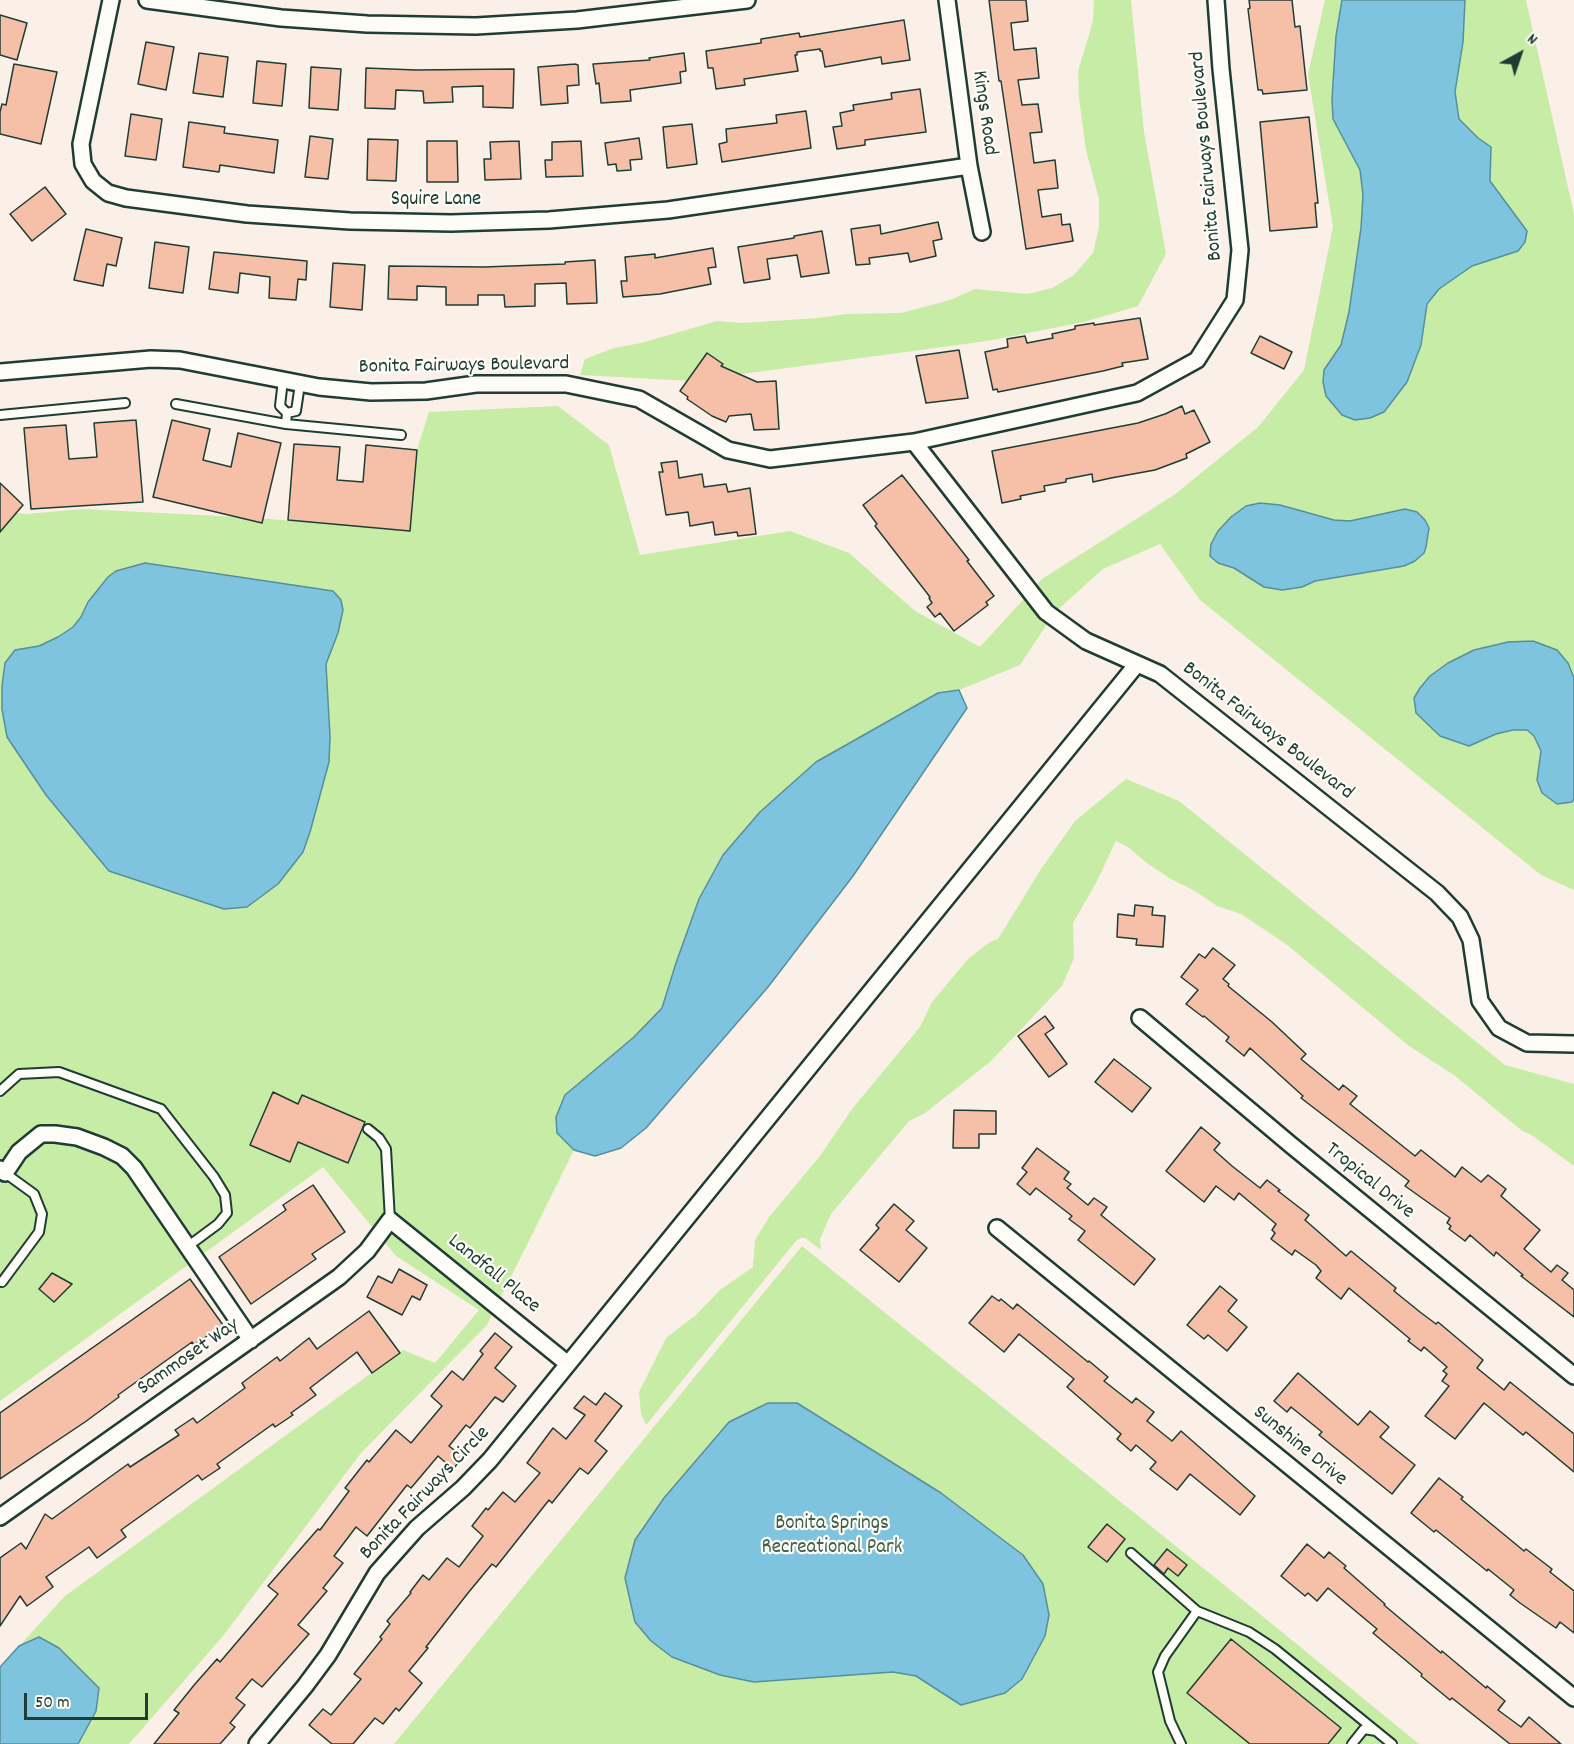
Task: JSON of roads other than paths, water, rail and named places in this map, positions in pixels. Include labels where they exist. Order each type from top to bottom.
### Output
[{"type":"street","name":"Squire Lane","points":[[111,0],[81,144],[83,164],[93,181],[108,193],[126,198],[247,214],[350,221],[451,223],[549,220],[668,210],[969,166]]},
{"type":"street","points":[[147,0],[281,18],[367,24],[476,26],[577,20],[747,0]]},
{"type":"street","name":"Kings Road","points":[[947,0],[969,166],[982,232]]},
{"type":"street","name":"Bonita Fairways Boulevard","points":[[0,372],[139,360],[180,360],[300,384],[371,392],[426,391],[476,384],[566,384],[639,399],[728,450],[770,459],[914,442],[1137,393],[1197,360],[1234,300],[1240,250],[1216,0]]},
{"type":"street","name":"Bonita Fairways Boulevard","points":[[914,442],[1046,612],[1086,641],[1160,674],[1437,893],[1460,917],[1472,940],[1480,1001],[1499,1028],[1527,1043],[1574,1044]]},
{"type":"street","name":"Bonita Fairways Circle","points":[[257,1744],[328,1655],[377,1573],[417,1528],[463,1488],[490,1460],[1137,664]]},
{"type":"street","name":"Tropical Drive","points":[[1140,1018],[1574,1376]]},
{"type":"street","points":[[2,1171],[41,1134],[77,1137],[122,1156],[134,1168],[251,1340]]},
{"type":"street","name":"Landfall Place","points":[[390,1220],[568,1364]]},
{"type":"street","name":"Sammoset Way","points":[[0,1517],[354,1265],[379,1237],[390,1220]]},
{"type":"street","name":"Sunshine Drive","points":[[997,1228],[1574,1698]]},
{"type":"lane","points":[[283,380],[280,406],[287,413]]},
{"type":"lane","points":[[287,413],[296,411],[300,384]]},
{"type":"lane","points":[[0,415],[126,403]]},
{"type":"lane","points":[[176,404],[286,424],[401,435]]},
{"type":"lane","points":[[286,424],[287,413]]},
{"type":"lane","points":[[0,1091],[19,1074],[59,1072],[160,1109],[214,1177],[225,1195],[227,1212],[218,1224],[187,1247]]},
{"type":"lane","points":[[368,1129],[379,1138],[386,1149],[390,1220]]},
{"type":"lane","points":[[2,1171],[34,1194],[42,1214],[39,1232],[2,1282]]},
{"type":"lane","points":[[1131,1553],[1197,1611],[1249,1632],[1275,1649],[1392,1744]]},
{"type":"lane","points":[[1181,1744],[1170,1721],[1158,1672],[1165,1656],[1197,1611]]},
{"type":"lane","points":[[1352,1744],[1364,1729],[1376,1731]]},
{"type":"water","points":[[1342,0],[1465,0],[1463,42],[1455,92],[1459,119],[1491,147],[1490,181],[1527,231],[1525,242],[1518,251],[1472,266],[1439,289],[1427,304],[1421,345],[1407,382],[1384,412],[1370,418],[1355,420],[1342,415],[1326,396],[1323,382],[1324,370],[1341,345],[1349,312],[1361,228],[1363,195],[1360,170],[1333,119],[1336,36]]},
{"type":"water","points":[[1260,503],[1280,505],[1334,520],[1350,521],[1405,509],[1417,512],[1429,528],[1426,547],[1424,553],[1415,561],[1404,566],[1315,581],[1302,587],[1282,590],[1264,587],[1234,568],[1218,563],[1210,556],[1211,544],[1218,531],[1231,517],[1246,506]]},
{"type":"water","points":[[145,563],[333,591],[341,600],[343,610],[338,633],[326,664],[329,762],[310,832],[303,852],[278,884],[247,907],[224,909],[109,871],[46,795],[7,737],[2,709],[2,686],[5,663],[15,650],[39,646],[73,627],[88,602],[108,577],[116,571]]},
{"type":"water","points":[[1533,641],[1557,650],[1568,663],[1574,678],[1574,799],[1572,802],[1557,804],[1542,793],[1537,780],[1541,751],[1534,736],[1527,730],[1496,734],[1469,746],[1440,736],[1416,713],[1414,698],[1420,688],[1430,676],[1448,663],[1474,650],[1508,642]]},
{"type":"water","points":[[959,690],[967,708],[853,876],[768,987],[646,1128],[621,1148],[595,1156],[574,1150],[557,1133],[556,1117],[565,1095],[634,1037],[662,1008],[699,899],[723,855],[760,812],[816,762],[938,693]]},
{"type":"water","points":[[768,1403],[797,1403],[941,1493],[1023,1555],[1043,1584],[1049,1615],[1045,1636],[1022,1679],[1005,1693],[961,1705],[916,1676],[893,1672],[754,1682],[720,1675],[672,1657],[651,1641],[635,1622],[625,1578],[635,1540],[664,1498],[729,1422]]},
{"type":"water","points":[[39,1637],[59,1648],[99,1688],[96,1711],[78,1744],[0,1744],[0,1667],[19,1646]]},
{"type":"park label","name":"Bonita Springs Recreational Park","points":[[832,1537]]}]
